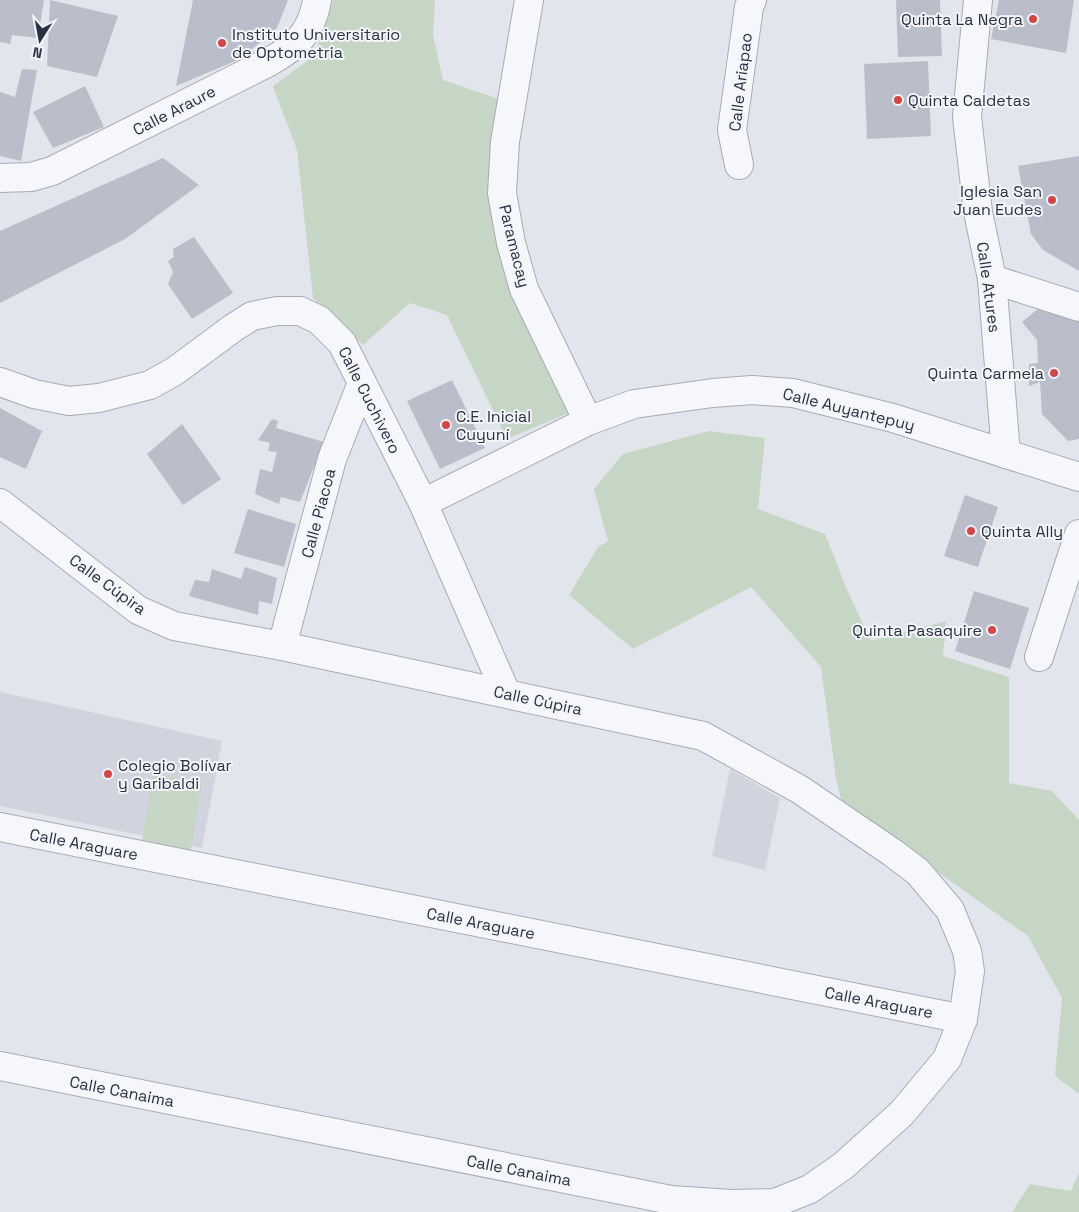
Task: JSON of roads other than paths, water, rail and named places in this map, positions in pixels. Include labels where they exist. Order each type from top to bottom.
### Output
[{"type":"street","name":"Calle Araure","points":[[0,178],[30,178],[52,171],[288,52],[305,33],[315,12],[316,0]]},
{"type":"street","name":"Paramacay","points":[[529,0],[505,142],[502,193],[511,243],[524,289],[588,421]]},
{"type":"street","name":"Calle Ariapao","points":[[739,165],[732,130],[749,7],[752,0]]},
{"type":"street","name":"Calle Atures","points":[[978,0],[967,117],[978,212],[992,279],[1006,454]]},
{"type":"street","points":[[992,279],[1079,307]]},
{"type":"street","name":"Calle Cuchivero","points":[[0,382],[34,394],[68,401],[99,398],[150,385],[175,371],[252,316],[277,311],[300,311],[319,320],[342,343],[424,503],[506,693]]},
{"type":"street","name":"Calle Piacoa","points":[[282,646],[332,459],[362,383]]},
{"type":"street","name":"Calle Auyantepuy","points":[[424,503],[588,421],[634,404],[752,390],[793,393],[893,418],[1079,478]]},
{"type":"street","name":"Calle Cúpira","points":[[0,503],[138,610],[174,626],[282,646],[703,736],[799,789],[918,872],[950,910],[967,951],[970,971],[963,1019]]},
{"type":"street","points":[[1039,657],[1079,534]]},
{"type":"street","name":"Calle Araguare","points":[[0,827],[963,1019]]},
{"type":"street","name":"Calle Canaima","points":[[0,1066],[670,1200],[731,1204],[774,1203],[810,1189],[842,1166],[902,1113],[947,1059],[963,1019]]},
{"type":"place","name":"Quinta La Negra","points":[[1033,19]]},
{"type":"place","name":"Instituto Universitario de Optometria","points":[[222,43]]},
{"type":"place","name":"Quinta Caldetas","points":[[898,100]]},
{"type":"place","name":"Iglesia San Juan Eudes","points":[[1052,200]]},
{"type":"place","name":"Quinta Carmela","points":[[1054,373]]},
{"type":"place","name":"C.E. Inicial Cuyuní","points":[[446,425]]},
{"type":"place","name":"Quinta Ally","points":[[971,531]]},
{"type":"place","name":"Quinta Pasaquire","points":[[992,630]]},
{"type":"place","name":"Colegio Bolívar y Garibaldi","points":[[108,774]]}]
